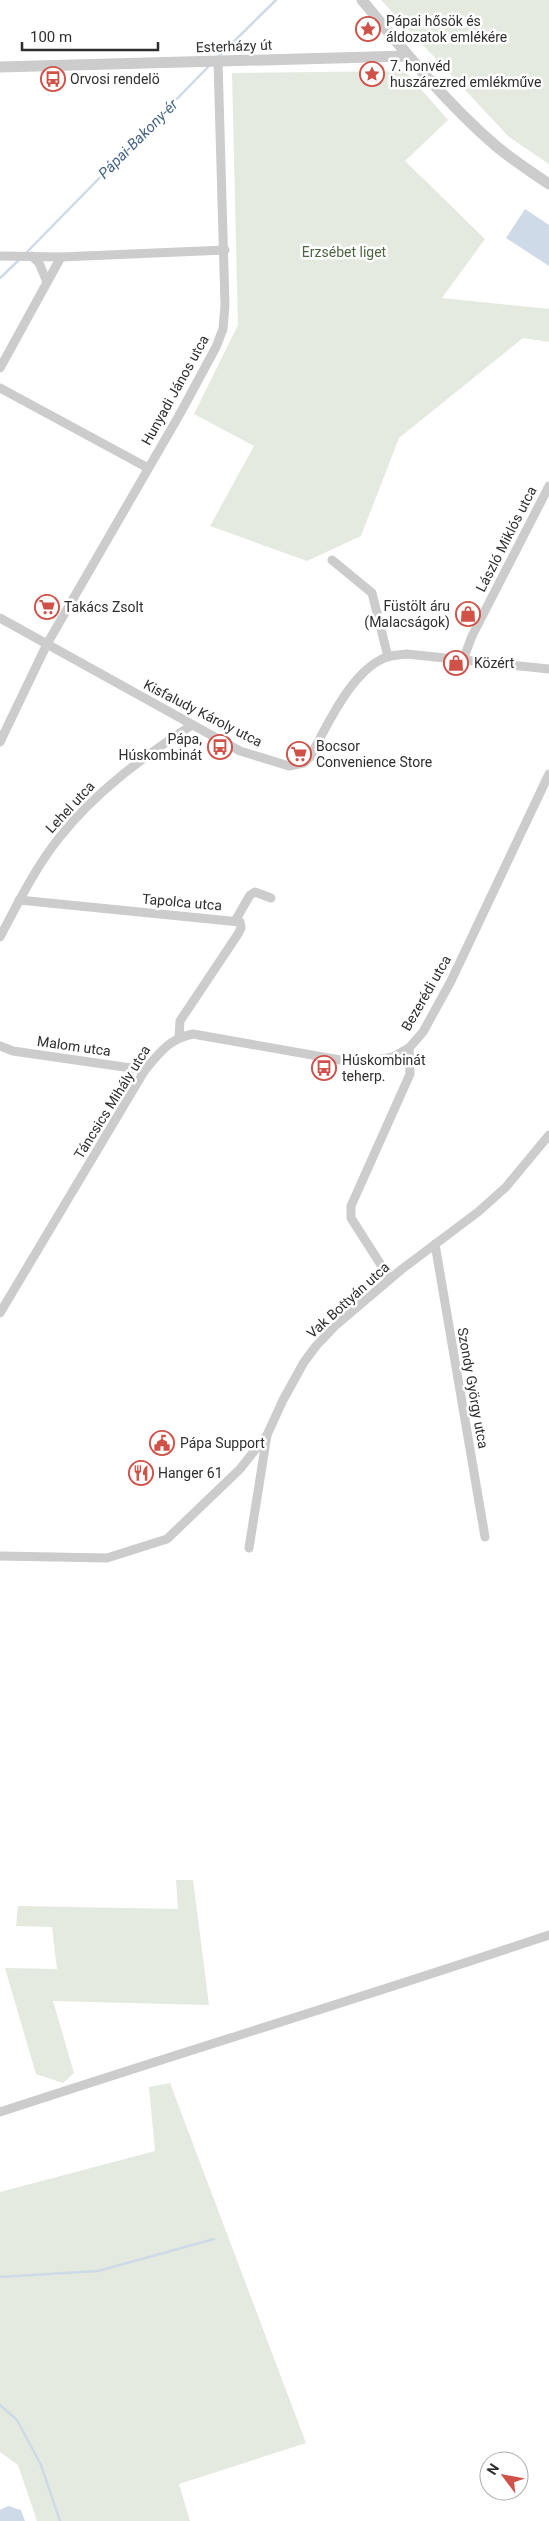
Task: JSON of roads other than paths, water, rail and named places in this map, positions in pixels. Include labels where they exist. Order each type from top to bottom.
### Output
[{"type":"street","points":[[362,0],[408,56],[490,141],[549,184]]},
{"type":"street","name":"Esterházy út","points":[[0,67],[408,56]]},
{"type":"street","name":"Hunyadi János utca","points":[[0,742],[47,644],[220,338],[225,312],[225,250],[218,62]]},
{"type":"street","points":[[4,256],[61,256],[225,250]]},
{"type":"street","points":[[32,256],[39,263],[47,282]]},
{"type":"street","points":[[0,368],[61,256]]},
{"type":"street","points":[[0,388],[148,468]]},
{"type":"street","name":"László Miklós utca","points":[[463,660],[472,636],[549,486]]},
{"type":"street","points":[[332,560],[372,593],[388,657],[407,654],[549,669]]},
{"type":"street","name":"Kisfaludy Károly utca","points":[[0,618],[192,725],[250,755],[280,765],[298,765],[310,757],[334,713],[355,682],[372,665],[388,657]]},
{"type":"street","name":"Lehel utca","points":[[0,937],[19,900],[57,840],[85,808],[127,770],[192,725]]},
{"type":"street","name":"Bezerédi utca","points":[[390,1279],[351,1218],[351,1206],[410,1074],[409,1048],[423,1032],[451,981],[549,774]]},
{"type":"street","points":[[235,921],[250,895],[255,892],[271,898]]},
{"type":"street","name":"Tapolca utca","points":[[19,900],[240,922],[241,928],[238,934],[180,1021],[179,1037]]},
{"type":"street","points":[[179,1037],[193,1034],[357,1063],[394,1057],[409,1048]]},
{"type":"street","name":"Táncsics Mihály utca","points":[[0,1313],[145,1070],[164,1047],[179,1037]]},
{"type":"street","name":"Malom utca","points":[[0,1046],[13,1051],[145,1070]]},
{"type":"street","name":"Vak Bottyán utca","points":[[0,1556],[107,1558],[167,1539],[240,1469],[267,1435],[283,1400],[304,1362],[316,1346],[336,1325],[390,1279],[478,1212],[506,1187],[549,1135]]},
{"type":"street","name":"Szondy György utca","points":[[435,1244],[485,1537]]},
{"type":"street","points":[[249,1548],[267,1435]]},
{"type":"street","points":[[0,2112],[220,2040],[395,1987],[549,1935]]},
{"type":"water","points":[[525,209],[549,225],[549,266],[506,238]]},
{"type":"water","points":[[8,2506],[21,2510],[25,2521],[0,2521],[0,2510]]},
{"type":"waterway","name":"Pápai-Bakony-ér","points":[[218,57],[276,0]]},
{"type":"waterway","name":"Pápai-Bakony-ér","points":[[26,253],[209,66]]},
{"type":"waterway","name":"Pápai-Bakony-ér","points":[[0,278],[20,259]]},
{"type":"waterway","points":[[0,2277],[98,2271],[214,2239]]},
{"type":"waterway","points":[[0,2405],[17,2420],[41,2465],[60,2521]]},
{"type":"place","name":"Pápai hősök és áldozatok emlékére","points":[[368,29]]},
{"type":"place","name":"7. honvéd huszárezred emlékműve","points":[[372,74]]},
{"type":"place","name":"Orvosi rendelö","points":[[53,79]]},
{"type":"place","name":"Takács Zsolt","points":[[47,607]]},
{"type":"place","name":"Füstölt áru (Malacságok)","points":[[468,614]]},
{"type":"place","name":"Közért","points":[[456,663]]},
{"type":"place","name":"Pápa, Húskombinát","points":[[220,747]]},
{"type":"place","name":"Bocsor Convenience Store","points":[[299,754]]},
{"type":"place","name":"Húskombinát teherp.","points":[[324,1068]]},
{"type":"place","name":"Pápa Support","points":[[162,1443]]},
{"type":"place","name":"Hanger 61","points":[[141,1473]]},
{"type":"park label","name":"Erzsébet liget","points":[[344,252]]}]
